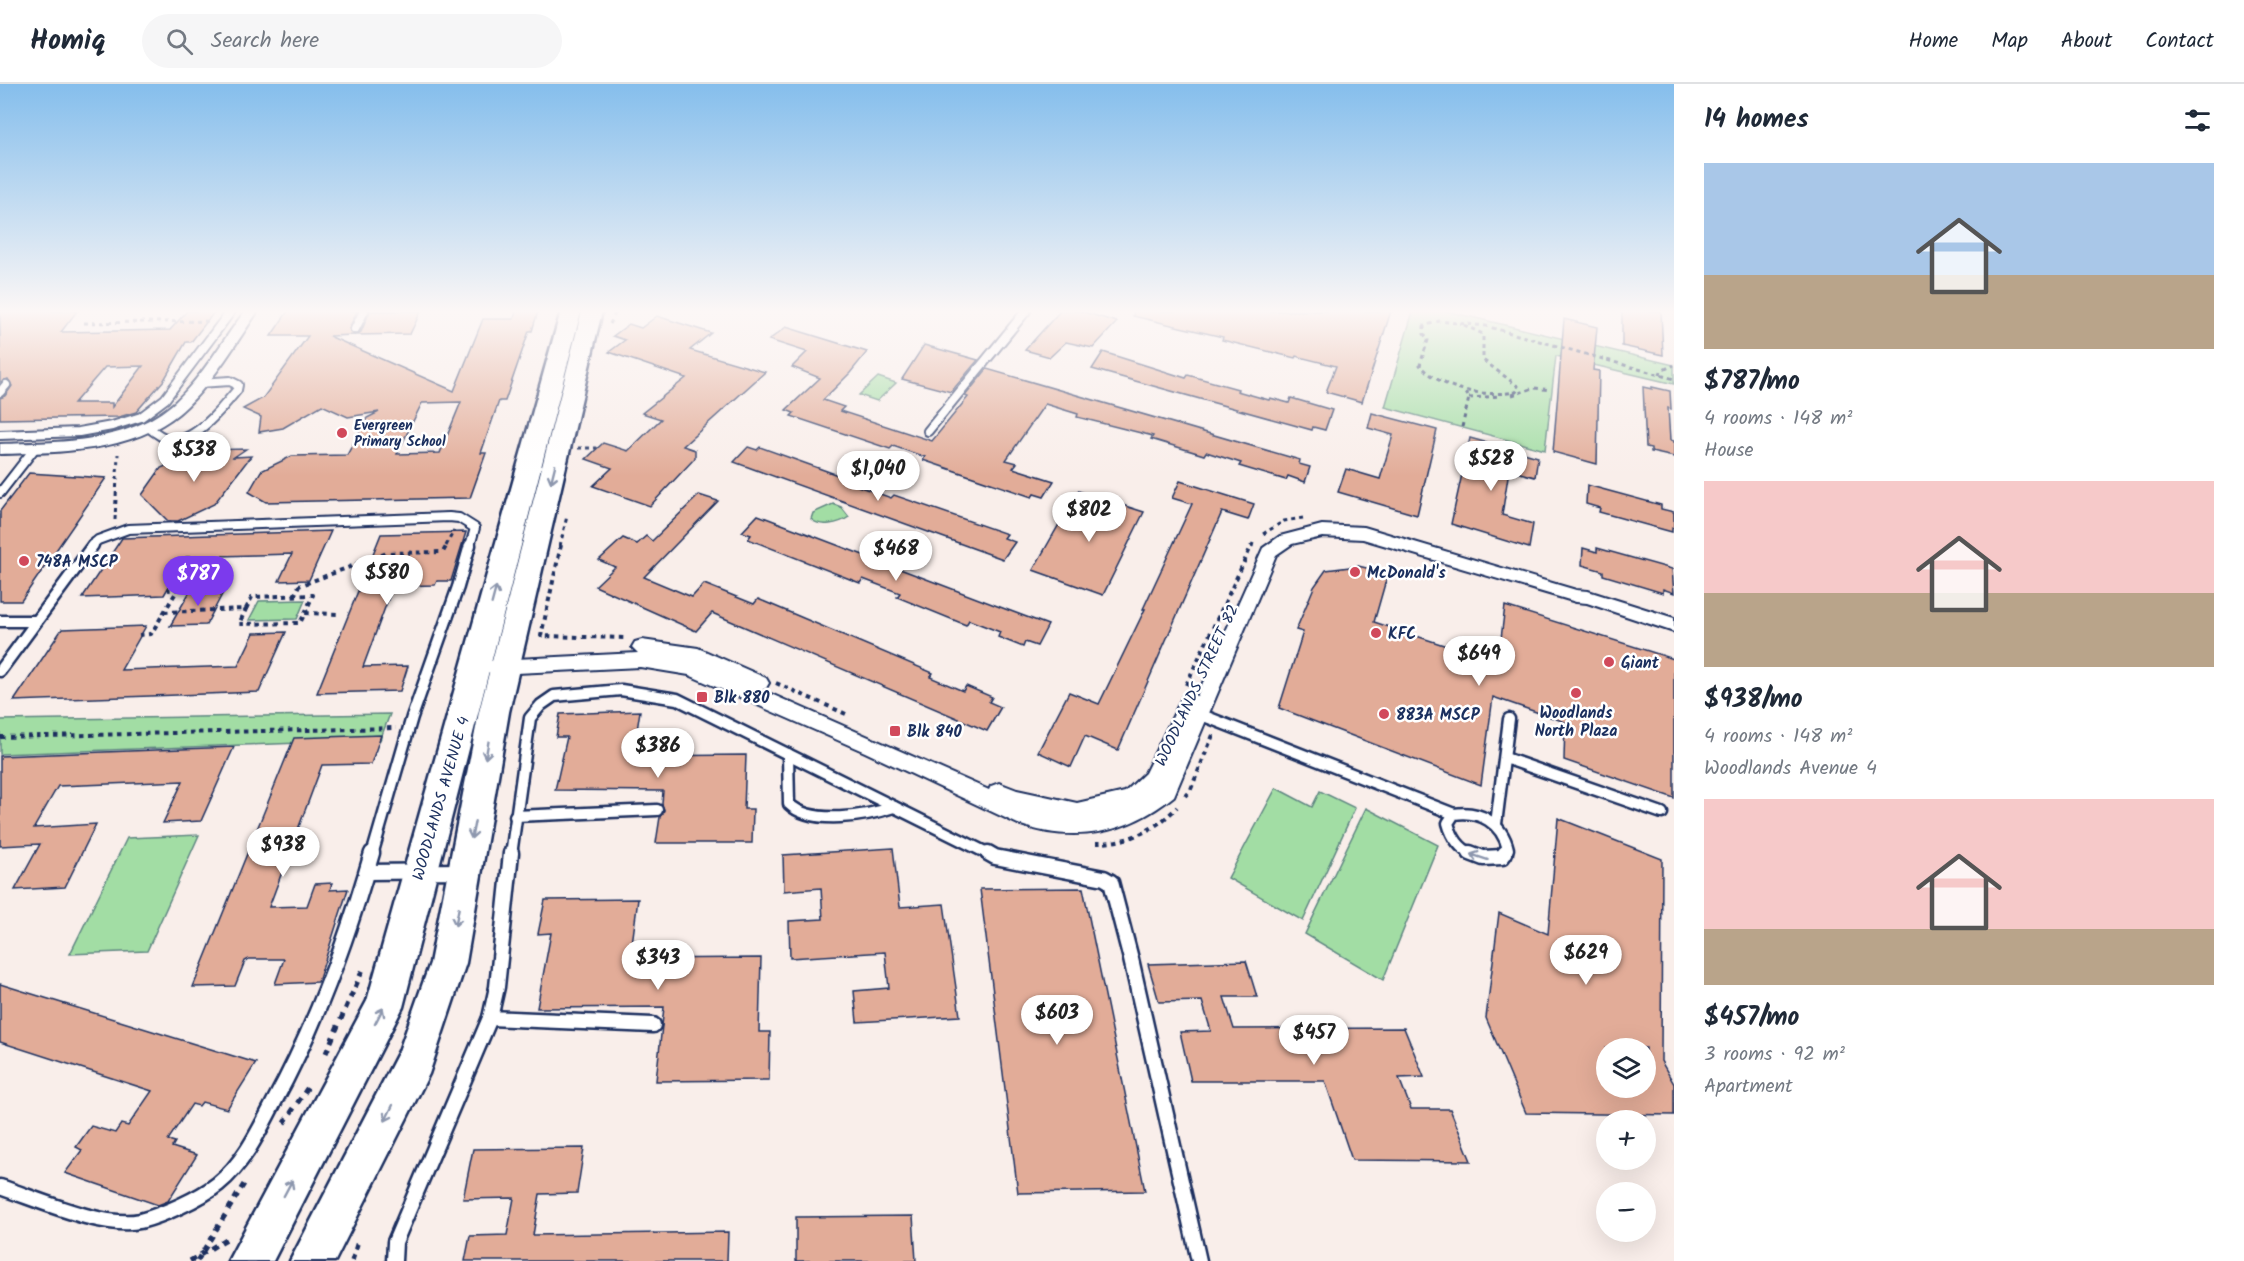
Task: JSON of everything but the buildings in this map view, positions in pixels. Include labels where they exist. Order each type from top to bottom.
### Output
[{"type":"main road","name":"WOODLANDS AVENUE 4","points":[[229,1256],[384,1007],[556,366]]},
{"type":"main road","name":"WOODLANDS AVENUE 4","points":[[317,1256],[415,1060],[448,963],[494,712],[579,366]]},
{"type":"street","points":[[0,449],[88,443],[122,436],[168,414],[199,383],[212,366]]},
{"type":"street","name":"WOODLANDS STREET 82","points":[[476,660],[640,660],[692,668],[872,746],[1026,817],[1080,827],[1135,814],[1166,790],[1192,712],[1260,549],[1283,531],[1328,522],[1373,527],[1552,582],[1588,597],[1674,625]]},
{"type":"lane","points":[[0,435],[79,432],[112,426],[141,417],[165,399],[190,366]]},
{"type":"lane","points":[[928,431],[981,366]]},
{"type":"lane","points":[[147,426],[160,436],[176,440],[189,435],[207,422],[237,390],[238,385],[230,381],[199,383]]},
{"type":"lane","points":[[0,493],[35,448]]},
{"type":"lane","points":[[0,671],[87,550],[98,540],[128,528],[449,517],[468,522],[475,528],[458,586],[409,728],[367,872],[326,994],[299,1056],[251,1146],[218,1184],[178,1207],[139,1221],[108,1222],[0,1187]]},
{"type":"lane","points":[[0,621],[36,621]]},
{"type":"lane","points":[[394,1261],[395,1242],[490,1018],[497,987],[515,816],[530,718],[541,705],[554,696],[621,690],[677,699],[995,856],[1104,878],[1111,882],[1131,959],[1199,1261]]},
{"type":"lane","name":"WOODLANDS STREET 82","points":[[1192,712],[1454,814]]},
{"type":"lane","points":[[1496,824],[1509,719]]},
{"type":"lane","points":[[788,754],[789,804],[801,813],[853,817],[894,807]]},
{"type":"lane","points":[[1505,758],[1662,813]]},
{"type":"lane","points":[[515,816],[657,810]]},
{"type":"lane","points":[[1466,812],[1482,815],[1496,824],[1506,837],[1508,849],[1502,857],[1490,860],[1473,856],[1454,841],[1449,834],[1448,823],[1454,814],[1466,812]]},
{"type":"lane","points":[[367,872],[465,871]]},
{"type":"lane","points":[[490,1018],[653,1024]]},
{"type":"path","points":[[1421,366],[1429,375],[1465,390],[1496,394],[1513,392],[1519,387]]},
{"type":"path","points":[[1491,366],[1519,387],[1530,390]]},
{"type":"path","points":[[1624,366],[1674,379]]},
{"type":"path","points":[[1660,375],[1661,371],[1672,366]]},
{"type":"path","points":[[1469,398],[1515,395],[1534,388],[1550,390]]},
{"type":"path","points":[[1462,427],[1469,398],[1465,390]]},
{"type":"path","points":[[114,533],[118,454]]},
{"type":"path","points":[[890,485],[906,459]]},
{"type":"path","points":[[1185,688],[1256,539],[1284,521],[1309,518]]},
{"type":"path","points":[[294,596],[299,586],[387,553],[444,552],[454,530],[468,522]]},
{"type":"path","points":[[139,635],[151,634],[178,589],[168,590]]},
{"type":"path","points":[[313,596],[300,623],[239,624],[246,609],[252,597],[313,596]]},
{"type":"path","points":[[164,612],[246,609]]},
{"type":"path","points":[[305,613],[338,614]]},
{"type":"path","points":[[541,636],[636,639]]},
{"type":"path","points":[[767,679],[854,718]]},
{"type":"path","points":[[0,737],[409,728]]},
{"type":"path","points":[[190,1261],[229,1256]]},
{"type":"green space","points":[[1397,366],[1555,366],[1545,450],[1385,407]]},
{"type":"green space","points":[[1598,366],[1674,366],[1674,384]]},
{"type":"green space","points":[[878,377],[896,383],[877,401],[859,395]]},
{"type":"green space","points":[[833,504],[841,507],[849,517],[830,524],[815,522],[811,519],[813,513]]},
{"type":"green space","points":[[305,600],[297,619],[249,620],[259,601]]},
{"type":"green space","points":[[390,714],[380,740],[0,754],[0,720]]},
{"type":"green space","points":[[1276,788],[1312,807],[1320,791],[1355,808],[1303,921],[1228,878]]},
{"type":"green space","points":[[1366,808],[1438,845],[1383,980],[1305,934]]},
{"type":"green space","points":[[199,835],[147,951],[70,954],[127,838]]},
{"type":"place","name":"Evergreen Primary School","points":[[342,433]]},
{"type":"place","name":"748A MSCP","points":[[24,561]]},
{"type":"place","name":"McDonald's","points":[[1355,572]]},
{"type":"place","name":"KFC","points":[[1376,633]]},
{"type":"place","name":"Giant","points":[[1609,662]]},
{"type":"place","name":"Woodlands North Plaza","points":[[1576,693]]},
{"type":"place","name":"Blk 880","points":[[702,697]]},
{"type":"place","name":"883A MSCP","points":[[1384,714]]},
{"type":"place","name":"Blk 840","points":[[895,731]]}]
